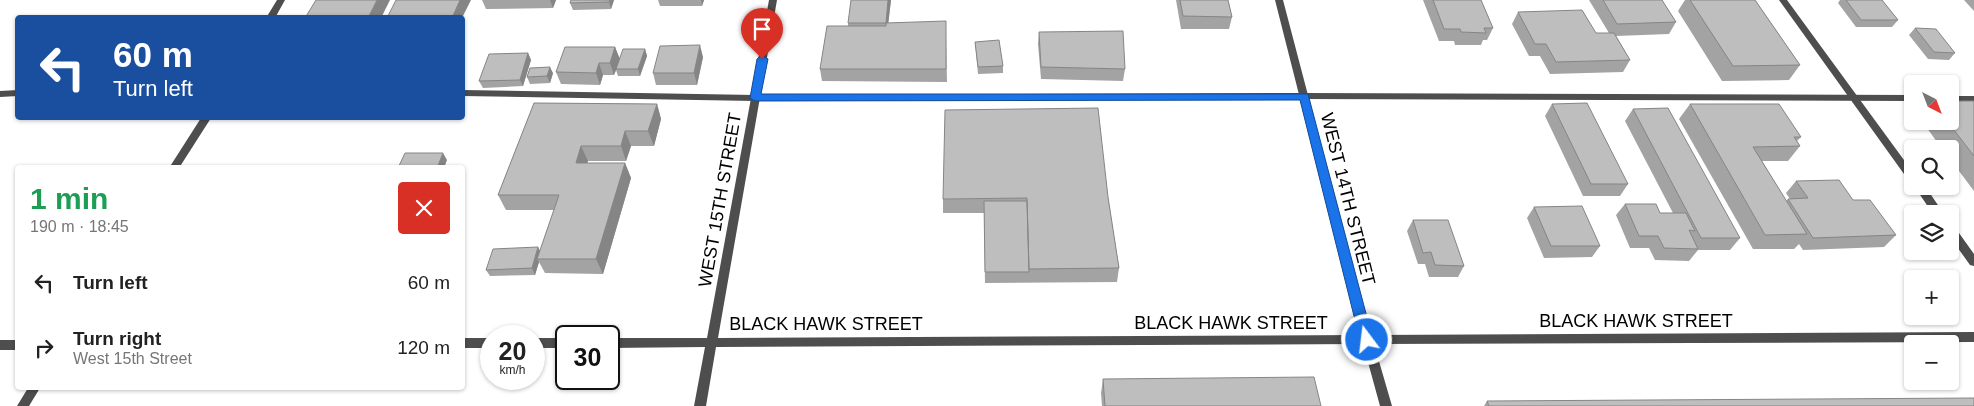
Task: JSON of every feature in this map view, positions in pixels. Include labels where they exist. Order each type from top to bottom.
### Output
[{"type":"street","points":[[272,15],[281,0]]},
{"type":"street","name":"WEST 15TH STREET","points":[[700,406],[773,0]]},
{"type":"street","name":"WEST 14TH STREET","points":[[1279,0],[1367,340],[1386,406]]},
{"type":"street","points":[[1783,0],[1904,167]]},
{"type":"street","points":[[0,94],[15,94]]},
{"type":"street","points":[[465,94],[755,98],[1304,96],[1904,98]]},
{"type":"street","points":[[1959,99],[1974,99]]},
{"type":"street","points":[[176,165],[205,120]]},
{"type":"street","points":[[1959,241],[1974,262]]},
{"type":"street","name":"BLACK HAWK STREET","points":[[620,343],[1974,337]]},
{"type":"street","points":[[465,343],[480,343]]},
{"type":"street","points":[[0,345],[15,345]]},
{"type":"street","points":[[23,406],[33,390]]},
{"type":"building","points":[[316,0],[377,0],[370,15],[307,15]]},
{"type":"building","points":[[396,0],[460,0],[453,15],[388,15]]},
{"type":"building","points":[[571,0],[610,0],[609,2],[570,3]]},
{"type":"building","points":[[851,0],[888,0],[886,23],[848,23]]},
{"type":"building","points":[[1180,0],[1228,0],[1232,17],[1183,16]]},
{"type":"building","points":[[1433,0],[1481,0],[1493,28],[1484,28],[1486,33],[1461,32],[1460,29],[1444,29]]},
{"type":"building","points":[[1603,0],[1662,0],[1676,22],[1617,24]]},
{"type":"building","points":[[1690,0],[1755,0],[1800,65],[1733,66]]},
{"type":"building","points":[[1846,0],[1882,0],[1898,20],[1861,20]]},
{"type":"building","points":[[1582,10],[1596,33],[1614,33],[1630,60],[1556,62],[1546,44],[1535,44],[1518,12]]},
{"type":"building","points":[[946,21],[946,69],[820,69],[827,26],[886,26],[886,23]]},
{"type":"building","points":[[1915,28],[1936,29],[1955,53],[1934,52]]},
{"type":"building","points":[[1123,31],[1125,69],[1041,67],[1039,32]]},
{"type":"building","points":[[999,40],[1003,66],[978,67],[975,42]]},
{"type":"building","points":[[700,45],[694,73],[653,73],[660,46]]},
{"type":"building","points":[[565,47],[615,47],[610,63],[599,63],[596,73],[556,72]]},
{"type":"building","points":[[623,49],[645,49],[638,69],[616,69]]},
{"type":"building","points":[[528,53],[520,80],[479,81],[489,54]]},
{"type":"building","points":[[550,67],[547,76],[527,77],[530,68]]},
{"type":"building","points":[[1959,101],[1974,101],[1974,156],[1954,130],[1959,130]]},
{"type":"building","points":[[534,103],[657,104],[648,131],[625,131],[621,146],[581,146],[576,163],[625,163],[596,259],[537,259],[559,195],[498,195]]},
{"type":"building","points":[[1587,103],[1628,184],[1591,184],[1552,104]]},
{"type":"building","points":[[1690,104],[1779,104],[1801,137],[1794,137],[1800,146],[1753,147],[1807,234],[1765,235]]},
{"type":"building","points":[[1098,108],[1108,197],[1119,268],[1029,269],[1027,198],[943,199],[945,110]]},
{"type":"building","points":[[1668,108],[1740,238],[1701,238],[1633,109]]},
{"type":"building","points":[[405,153],[443,153],[438,165],[399,165]]},
{"type":"building","points":[[1839,180],[1853,200],[1870,200],[1896,235],[1813,238],[1788,199],[1808,198],[1796,181]]},
{"type":"building","points":[[984,201],[1027,201],[1029,272],[985,272]]},
{"type":"building","points":[[1625,204],[1656,204],[1660,213],[1686,213],[1695,231],[1689,230],[1698,249],[1664,248],[1658,236],[1639,236]]},
{"type":"building","points":[[1582,206],[1600,246],[1551,246],[1534,207]]},
{"type":"building","points":[[1413,220],[1448,220],[1464,266],[1435,265],[1431,252],[1423,253]]},
{"type":"building","points":[[538,247],[532,268],[486,270],[493,249]]},
{"type":"building","points":[[1314,377],[1321,406],[1105,406],[1103,379]]},
{"type":"building","points":[[1974,398],[1974,406],[1489,406],[1487,401]]},
{"type":"route","points":[[762,59],[755,98],[1304,96],[1367,340]]}]
